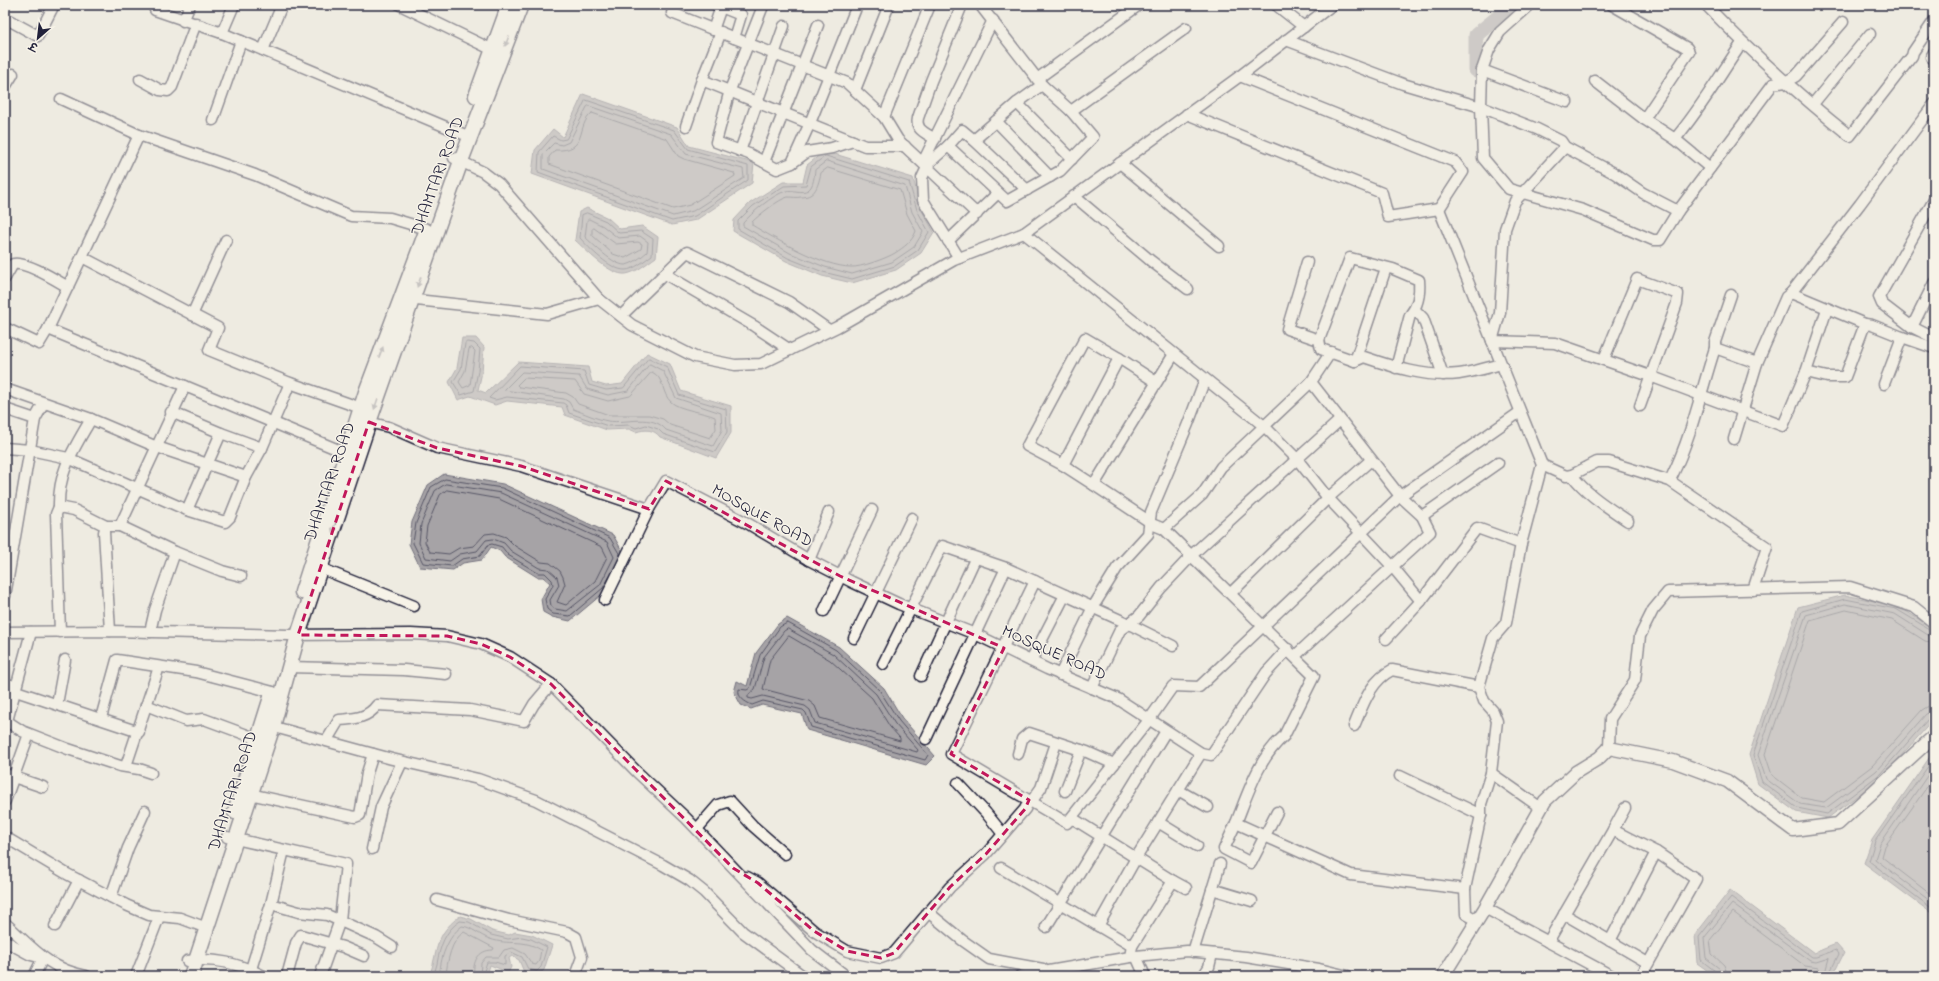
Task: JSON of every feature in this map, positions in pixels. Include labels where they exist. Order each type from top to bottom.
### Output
[{"type":"main road","points":[[191,976],[192,960],[246,793],[258,738],[268,725],[273,692],[293,635],[346,454],[407,299],[427,229],[458,160],[463,134],[509,5]]},
{"type":"main road","name":"DHAMTARI ROAD","points":[[407,299],[458,160],[521,5]]},
{"type":"main road","name":"DHAMTARI ROAD","points":[[246,793],[289,667],[293,635],[320,568],[362,416]]},
{"type":"main road","points":[[182,976],[192,960]]},
{"type":"street","points":[[5,18],[38,36],[54,5]]},
{"type":"street","points":[[183,21],[190,5]]},
{"type":"street","points":[[222,33],[234,5]]},
{"type":"street","points":[[263,50],[282,5]]},
{"type":"street","points":[[400,5],[493,50]]},
{"type":"street","points":[[855,90],[889,5]]},
{"type":"street","points":[[884,116],[930,5]]},
{"type":"street","points":[[935,139],[918,128],[916,123],[931,81],[962,5]]},
{"type":"street","points":[[948,146],[1007,201],[1060,171],[1093,137],[1071,111],[1040,82],[980,5]]},
{"type":"street","points":[[974,140],[1040,82],[1140,5]]},
{"type":"street","points":[[1276,5],[1304,27]]},
{"type":"street","points":[[458,160],[483,172],[499,184],[598,299],[632,325],[695,357],[735,365],[761,364],[829,330],[959,258],[1024,232],[1240,76],[1332,5]]},
{"type":"street","points":[[1612,5],[1687,48],[1689,52],[1644,119]]},
{"type":"street","points":[[1706,5],[1742,43],[1785,82],[1813,104],[1816,109],[1850,136],[1912,56],[1912,52],[1934,21]]},
{"type":"street","points":[[686,126],[717,31],[719,6],[741,15],[734,38]]},
{"type":"street","points":[[763,6],[730,90],[716,142],[740,151],[777,169],[792,163],[807,152],[832,148],[853,142]]},
{"type":"street","points":[[1527,6],[1500,32],[1488,50],[1482,70],[1481,106],[1483,158],[1509,189],[1583,210],[1653,240],[1660,240],[1678,211],[1773,84],[1785,82],[1796,76],[1843,22]]},
{"type":"street","points":[[792,163],[810,123],[856,8]]},
{"type":"street","points":[[155,10],[183,21],[196,23],[222,33],[463,134]]},
{"type":"street","points":[[672,13],[847,83],[884,116],[898,140],[926,164],[977,214]]},
{"type":"street","points":[[959,258],[923,200],[922,178],[935,139],[993,20]]},
{"type":"street","points":[[140,79],[160,90],[168,91],[172,87],[196,23]]},
{"type":"street","points":[[764,162],[818,25]]},
{"type":"street","points":[[740,151],[784,26]]},
{"type":"street","points":[[1071,111],[1186,28]]},
{"type":"street","points":[[1813,104],[1870,34]]},
{"type":"street","points":[[1286,40],[1403,84],[1481,106],[1537,129],[1561,141],[1565,147],[1614,172],[1643,193],[1678,211]]},
{"type":"street","points":[[213,120],[241,41]]},
{"type":"street","points":[[1675,139],[1690,122],[1742,43]]},
{"type":"street","points":[[1934,52],[1931,57],[1934,59]]},
{"type":"street","points":[[1482,70],[1567,102]]},
{"type":"street","points":[[5,88],[13,74]]},
{"type":"street","points":[[1187,114],[1382,193],[1388,217],[1439,209],[1463,172],[1455,162],[1240,76]]},
{"type":"street","points":[[702,80],[730,90],[865,146],[905,146]]},
{"type":"street","points":[[1595,81],[1644,119],[1675,139],[1710,168]]},
{"type":"street","points":[[61,99],[139,135],[255,175],[351,216],[390,218],[427,229]]},
{"type":"street","points":[[1017,103],[1072,159]]},
{"type":"street","points":[[1734,439],[1744,411],[1757,363],[1786,297],[1791,293],[1860,204],[1934,104]]},
{"type":"street","points":[[996,121],[1050,177]]},
{"type":"street","points":[[926,164],[948,146],[962,130],[1027,190]]},
{"type":"street","points":[[5,328],[39,344],[48,329],[139,135]]},
{"type":"street","points":[[1492,341],[1500,313],[1505,229],[1515,201],[1565,147]]},
{"type":"street","points":[[1120,163],[1219,246]]},
{"type":"street","points":[[948,241],[998,193]]},
{"type":"street","points":[[1074,196],[1150,261],[1188,288]]},
{"type":"street","points":[[1934,200],[1879,297],[1882,304],[1912,327],[1934,338]]},
{"type":"street","points":[[1439,209],[1542,465],[1521,544],[1506,623],[1493,638],[1479,687],[1484,701],[1493,711],[1497,721],[1491,773],[1481,804],[1481,815],[1465,889],[1466,914],[1477,920]]},
{"type":"street","points":[[1024,232],[1264,426],[1297,459],[1328,498],[1392,566],[1421,601]]},
{"type":"street","points":[[192,315],[226,240]]},
{"type":"street","points":[[621,316],[687,252],[789,302],[829,330]]},
{"type":"street","points":[[82,257],[218,328],[209,350],[290,383],[437,448],[521,466],[649,509],[605,600]]},
{"type":"street","points":[[1396,368],[1410,315],[1415,310],[1420,289],[1419,280],[1394,269],[1350,258],[1319,340],[1321,349],[1355,361],[1364,357],[1396,368],[1443,375],[1459,374],[1501,364]]},
{"type":"street","points":[[1307,262],[1287,329],[1319,340]]},
{"type":"street","points":[[5,278],[13,264],[17,263],[68,287]]},
{"type":"street","points":[[1355,361],[1386,268]]},
{"type":"street","points":[[665,274],[754,326],[790,350]]},
{"type":"street","points":[[1604,359],[1637,279],[1678,294],[1677,303],[1640,406]]},
{"type":"street","points":[[1912,327],[1934,283]]},
{"type":"street","points":[[1791,293],[1865,324],[1872,325],[1902,338],[1934,348]]},
{"type":"street","points":[[1672,476],[1698,408],[1700,395],[1715,348],[1715,342],[1731,295]]},
{"type":"street","points":[[407,299],[547,314],[598,299]]},
{"type":"street","points":[[1492,341],[1555,343],[1604,359],[1783,426],[1806,372],[1827,309]]},
{"type":"street","points":[[1415,310],[1423,318],[1443,375]]},
{"type":"street","points":[[1806,372],[1827,377],[1845,376],[1865,324]]},
{"type":"street","points":[[48,329],[346,454]]},
{"type":"street","points":[[1156,382],[1085,338],[1027,446],[1063,465],[1094,484],[1150,523],[1164,529],[1264,625],[1314,676],[1284,736],[1276,743],[1252,781],[1224,849],[1251,864],[1277,812]]},
{"type":"street","points":[[1884,384],[1902,338]]},
{"type":"street","points":[[1715,348],[1757,363]]},
{"type":"street","points":[[1164,529],[1202,495],[1222,467],[1311,382],[1331,352]]},
{"type":"street","points":[[1094,484],[1174,354]]},
{"type":"street","points":[[1063,465],[1119,358]]},
{"type":"street","points":[[1060,675],[1093,607],[1117,568],[1148,534],[1151,512],[1205,379]]},
{"type":"street","points":[[1098,926],[1136,858],[1201,753],[1211,755],[1266,673],[1292,653],[1430,532],[1422,516],[1400,496],[1311,382]]},
{"type":"street","points":[[5,448],[30,450],[68,458],[138,487],[187,510],[225,522],[230,517],[246,476],[262,448],[290,383]]},
{"type":"street","points":[[120,526],[157,447],[171,412],[185,386]]},
{"type":"street","points":[[5,389],[91,419],[157,447],[246,476]]},
{"type":"street","points":[[5,596],[8,564],[35,419],[44,403]]},
{"type":"street","points":[[5,408],[35,419]]},
{"type":"street","points":[[171,412],[262,448]]},
{"type":"street","points":[[1035,581],[1004,648],[951,754],[1067,824],[1150,720],[1173,686],[1199,687],[1400,496],[1520,412]]},
{"type":"street","points":[[60,632],[56,514],[59,507],[58,491],[68,458],[91,419]]},
{"type":"street","points":[[1092,688],[1120,630],[1139,616],[1161,588],[1192,556],[1340,420]]},
{"type":"street","points":[[187,510],[221,433]]},
{"type":"street","points":[[1231,593],[1328,498],[1372,460]]},
{"type":"street","points":[[1542,465],[1566,476],[1572,475],[1597,462],[1609,462],[1670,481],[1767,547],[1753,590]]},
{"type":"street","points":[[1422,516],[1498,463]]},
{"type":"street","points":[[1572,475],[1577,482],[1605,505],[1628,521]]},
{"type":"street","name":"MOSQUE ROAD","points":[[649,509],[666,482],[747,523],[809,560],[875,593],[975,634],[1060,675],[1118,698],[1201,753]]},
{"type":"street","points":[[59,507],[74,510],[106,526],[120,526],[175,552],[222,571],[241,576]]},
{"type":"street","points":[[824,611],[872,510]]},
{"type":"street","points":[[809,560],[829,512]]},
{"type":"street","points":[[854,638],[912,518]]},
{"type":"street","points":[[106,526],[104,532],[110,631]]},
{"type":"street","points":[[1386,639],[1421,601],[1477,528],[1521,544]]},
{"type":"street","points":[[883,664],[942,546],[975,559],[1006,568],[1093,607],[1174,646]]},
{"type":"street","points":[[150,632],[155,610],[175,552]]},
{"type":"street","points":[[921,676],[975,559]]},
{"type":"street","points":[[320,568],[414,606]]},
{"type":"street","points":[[926,739],[1006,568]]},
{"type":"street","points":[[1443,976],[1485,908],[1545,801],[1576,772],[1599,758],[1609,748],[1610,719],[1635,680],[1640,636],[1653,610],[1668,592],[1850,587],[1914,607],[1934,623]]},
{"type":"street","points":[[1031,662],[1065,595]]},
{"type":"street","points":[[5,632],[110,631],[293,635],[404,634],[447,636],[481,644],[510,657],[551,684],[637,772],[697,829],[812,950],[846,976]]},
{"type":"street","points":[[30,632],[16,689],[6,721],[29,734],[108,762],[151,773]]},
{"type":"street","points":[[57,704],[65,660]]},
{"type":"street","points":[[101,718],[117,660],[196,672],[273,692]]},
{"type":"street","points":[[126,766],[139,732],[146,705],[160,667]]},
{"type":"street","points":[[289,667],[404,670],[446,674]]},
{"type":"street","points":[[1354,726],[1372,686],[1382,675],[1392,670],[1479,687]]},
{"type":"street","points":[[5,683],[16,689],[57,704],[139,732]]},
{"type":"street","points":[[327,740],[339,720],[357,719],[372,712],[377,705],[470,710],[524,721],[534,704],[551,684]]},
{"type":"street","points":[[146,705],[186,721],[204,719],[258,738]]},
{"type":"street","points":[[268,725],[327,740],[402,762],[478,779],[536,800],[663,865],[704,892],[743,932],[803,976]]},
{"type":"street","points":[[1046,927],[1166,731]]},
{"type":"street","points":[[1018,754],[1022,739],[1029,733],[1081,750],[1114,764]]},
{"type":"street","points":[[5,801],[9,776],[29,734]]},
{"type":"street","points":[[1609,748],[1673,761],[1727,781],[1793,830],[1838,824],[1934,736]]},
{"type":"street","points":[[733,868],[758,883],[814,931],[847,950],[881,958],[894,953],[950,887],[986,854],[1025,809],[1041,788],[1056,743]]},
{"type":"street","points":[[1065,791],[1081,750]]},
{"type":"street","points":[[246,793],[356,817],[360,815],[367,773],[373,754]]},
{"type":"street","points":[[372,849],[381,807],[402,762]]},
{"type":"street","points":[[1491,773],[1541,808]]},
{"type":"street","points":[[9,776],[43,787]]},
{"type":"street","points":[[1400,776],[1481,815]]},
{"type":"street","points":[[958,783],[1003,834]]},
{"type":"street","points":[[1178,790],[1208,807]]},
{"type":"street","points":[[697,829],[718,805],[730,801],[753,826],[785,854]]},
{"type":"street","points":[[1548,942],[1625,808]]},
{"type":"street","points":[[111,897],[128,848],[145,811]]},
{"type":"street","points":[[1072,818],[1173,882],[1186,888]]},
{"type":"street","points":[[1158,822],[1198,846]]},
{"type":"street","points":[[1236,823],[1351,875],[1465,889]]},
{"type":"street","points":[[1613,830],[1656,852],[1696,879],[1641,976]]},
{"type":"street","points":[[5,837],[79,880],[149,915],[180,918],[202,927]]},
{"type":"street","points":[[231,838],[346,864],[340,920],[320,976]]},
{"type":"street","points":[[192,960],[220,960],[258,974],[271,904],[284,850]]},
{"type":"street","points":[[1610,941],[1656,852]]},
{"type":"street","points":[[1193,952],[1220,864]]},
{"type":"street","points":[[1001,868],[1098,926],[1132,953],[1145,976]]},
{"type":"street","points":[[55,926],[79,880]]},
{"type":"street","points":[[1132,953],[1173,882]]},
{"type":"street","points":[[1212,889],[1252,901]]},
{"type":"street","points":[[437,900],[509,920],[567,932],[576,937],[582,957],[575,976]]},
{"type":"street","points":[[271,904],[300,912],[327,915],[387,942],[392,947]]},
{"type":"street","points":[[1485,908],[1612,976]]},
{"type":"street","points":[[928,912],[962,940],[989,959],[1054,970]]},
{"type":"street","points":[[1564,914],[1648,963]]},
{"type":"street","points":[[136,976],[159,917]]},
{"type":"street","points":[[5,923],[43,958],[59,967],[86,976]]},
{"type":"street","points":[[287,976],[296,943],[301,935],[332,944],[364,956]]},
{"type":"street","points":[[5,941],[30,955],[43,958]]},
{"type":"street","points":[[1020,976],[1132,953],[1193,952],[1246,957],[1319,969],[1348,976]]},
{"type":"street","points":[[1203,976],[1210,967],[1212,954]]},
{"type":"street","points":[[34,976],[43,958]]},
{"type":"highlighted area","points":[[369,422],[437,448],[521,466],[649,509],[666,481],[840,576],[1004,648],[951,754],[1029,800],[1025,809],[986,854],[950,887],[894,953],[881,958],[847,951],[814,931],[758,883],[733,868],[551,684],[510,657],[481,644],[447,636],[298,635]]},
{"type":"water","points":[[583,94],[677,127],[689,146],[754,163],[752,183],[696,220],[672,225],[532,174],[535,150],[553,129],[563,137]]},
{"type":"water","points":[[825,151],[913,178],[921,209],[934,232],[921,253],[896,270],[852,283],[822,276],[786,261],[733,231],[734,220],[750,203],[783,182],[803,182],[807,165]]},
{"type":"water","points":[[587,208],[608,218],[620,229],[642,226],[658,237],[656,257],[638,270],[626,274],[620,274],[606,267],[575,240],[579,212]]},
{"type":"water","points":[[462,338],[476,338],[484,347],[482,372],[478,390],[486,393],[518,362],[588,367],[592,382],[606,386],[622,384],[647,353],[670,364],[681,391],[731,406],[731,433],[716,458],[660,437],[652,431],[643,430],[636,432],[629,429],[607,430],[565,415],[562,407],[507,401],[495,405],[470,396],[458,400],[449,382],[457,368]]},
{"type":"water","points":[[444,474],[503,484],[613,535],[625,556],[607,590],[570,621],[552,617],[543,612],[541,599],[550,583],[543,577],[537,577],[505,557],[500,551],[491,547],[482,560],[463,563],[453,570],[420,567],[409,544],[412,522],[428,485]]},
{"type":"water","points":[[1845,595],[1898,606],[1934,629],[1934,719],[1882,777],[1828,818],[1796,812],[1758,784],[1749,755],[1798,607]]},
{"type":"water","points":[[787,618],[839,647],[884,688],[902,718],[935,756],[926,765],[807,730],[802,714],[762,705],[751,709],[741,705],[734,692],[737,681],[747,686],[756,653],[778,624]]},
{"type":"water","points":[[1934,751],[1934,915],[1864,863],[1872,840]]},
{"type":"water","points":[[1730,890],[1814,953],[1836,944],[1844,953],[1835,971],[1837,976],[1715,976],[1697,963],[1695,935]]},
{"type":"water","points":[[460,916],[471,919],[492,931],[509,935],[515,932],[532,935],[552,945],[544,970],[538,975],[524,972],[519,960],[512,956],[509,958],[511,967],[509,971],[505,971],[490,965],[488,972],[490,976],[431,976],[438,943],[448,927]]},
{"type":"waterway","points":[[1476,70],[1476,35],[1513,5]]}]
